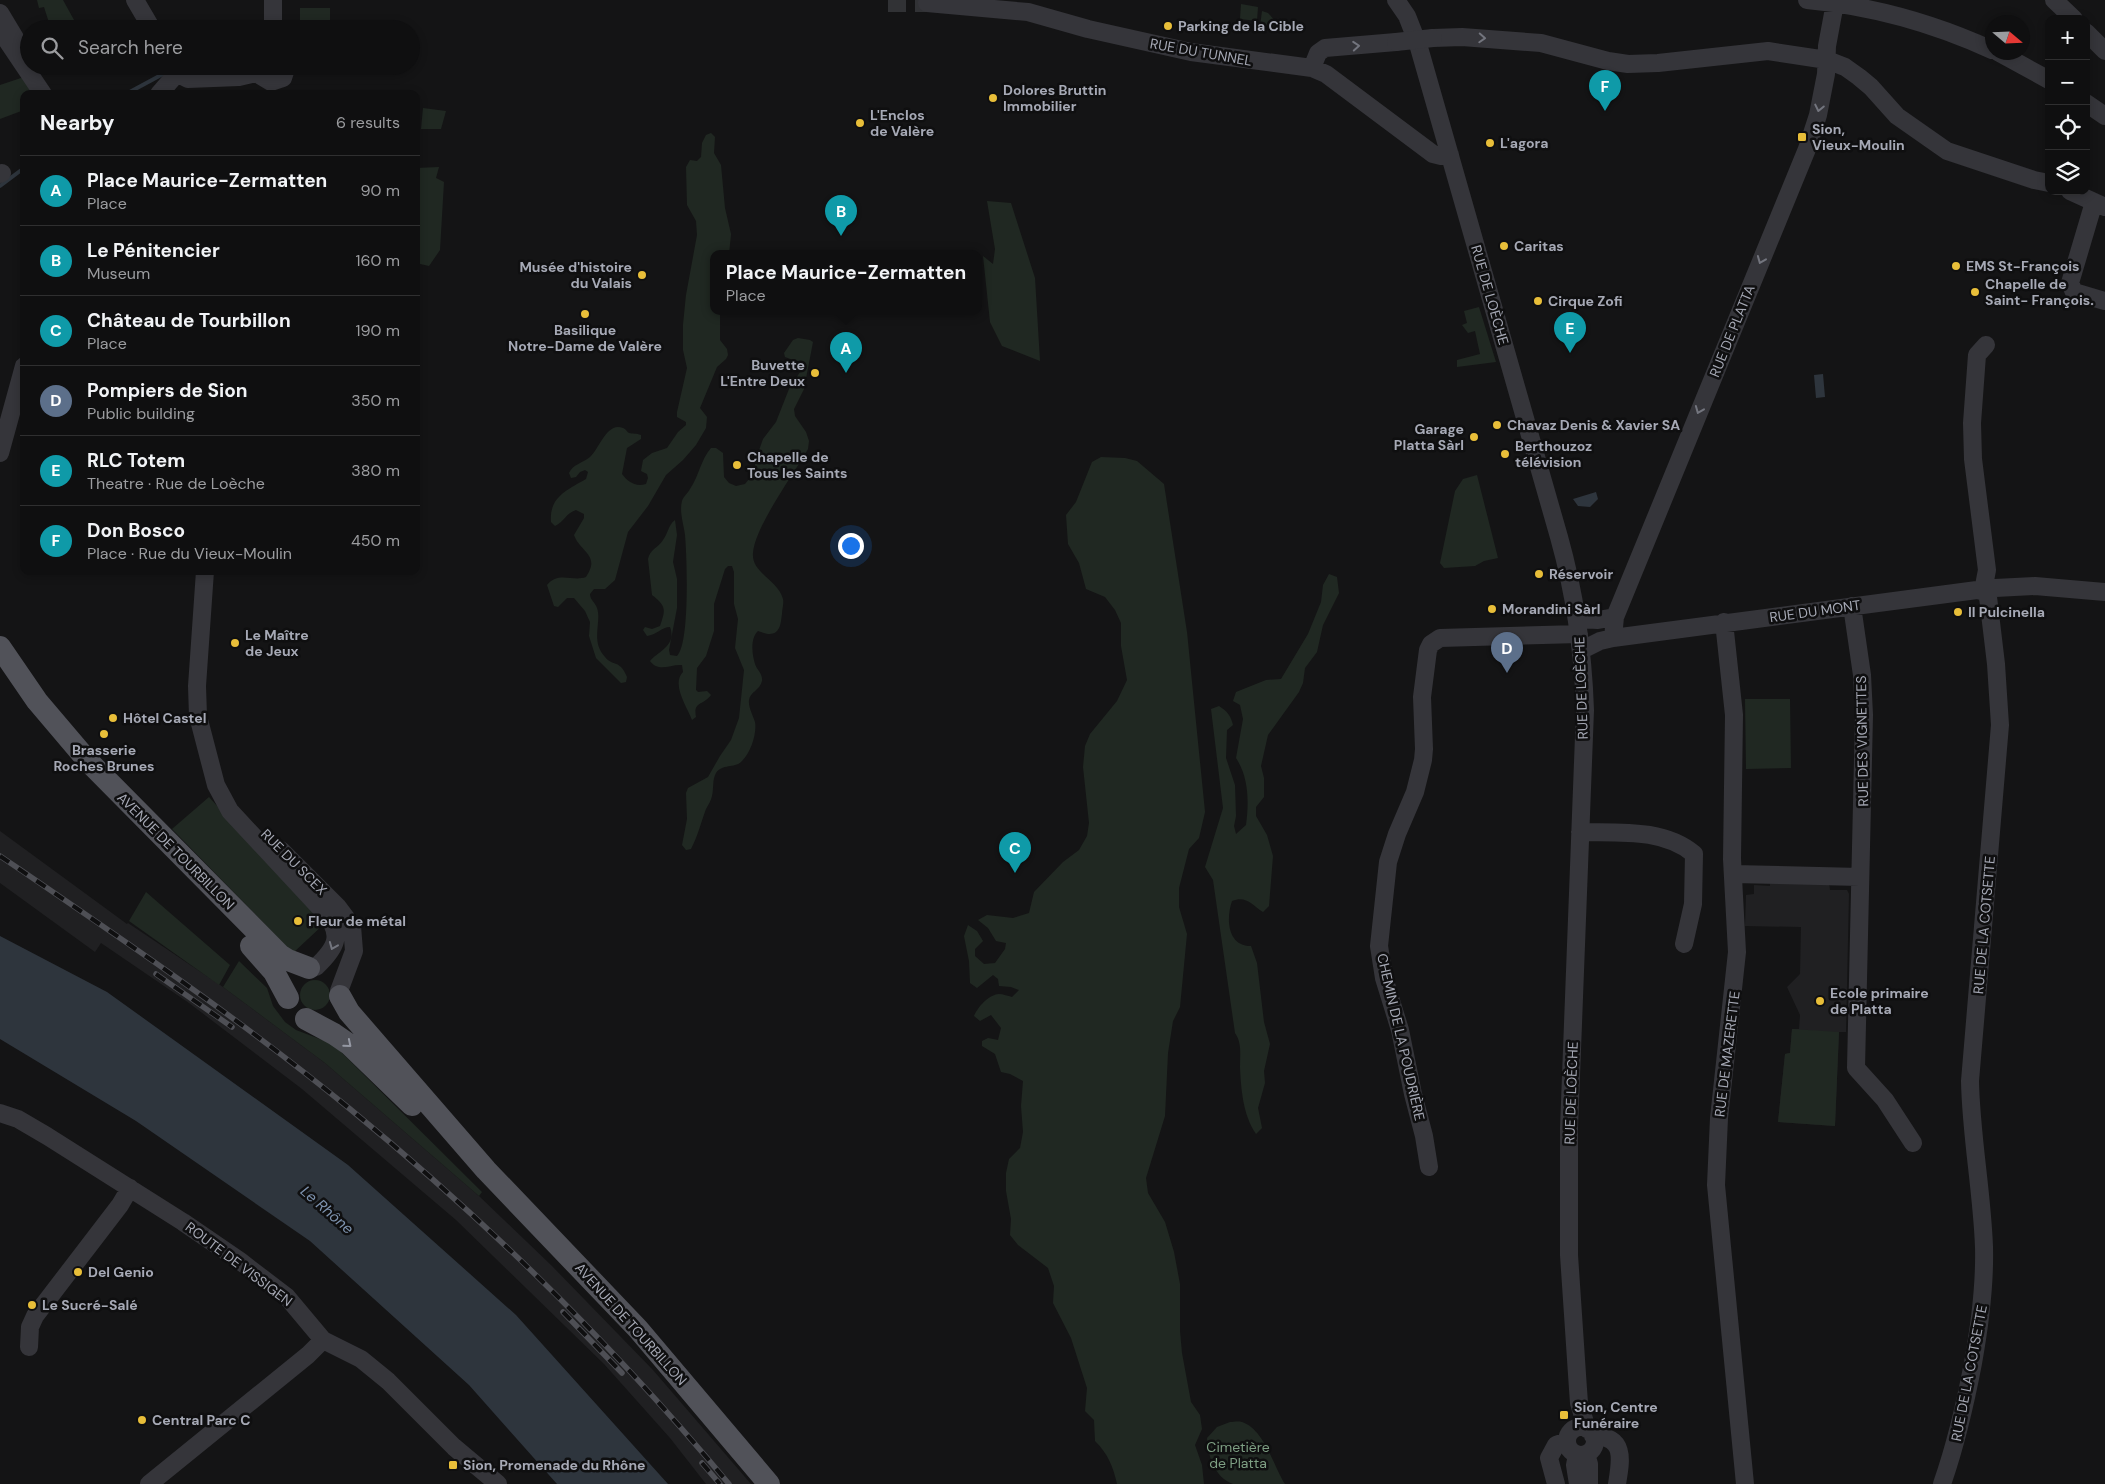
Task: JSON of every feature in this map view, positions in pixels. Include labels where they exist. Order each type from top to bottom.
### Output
[{"type":"main road","name":"AVENUE DE TOURBILLON","points":[[0,647],[37,701],[88,761],[280,955],[288,960],[313,968]]},
{"type":"main road","name":"AVENUE DE TOURBILLON","points":[[0,670],[62,753],[146,842],[263,958],[274,972],[288,998]]},
{"type":"main road","points":[[313,968],[330,973],[338,983],[339,994],[336,1007],[327,1016],[315,1020],[306,1018],[293,1010],[288,998],[288,986],[299,972],[313,968]]},
{"type":"main road","name":"AVENUE DE TOURBILLON","points":[[339,994],[349,1012],[486,1170],[632,1323],[769,1484]]},
{"type":"main road","name":"AVENUE DE TOURBILLON","points":[[306,1018],[350,1045],[486,1170]]},
{"type":"street","points":[[135,0],[147,20]]},
{"type":"street","points":[[273,0],[274,20]]},
{"type":"street","name":"RUE DE LOÈCHE","points":[[1396,0],[1414,30],[1564,555],[1580,634],[1585,710],[1569,1128],[1569,1255],[1581,1443],[1589,1464],[1588,1484]]},
{"type":"street","points":[[1807,0],[1834,3],[1904,17],[1948,31],[1985,47]]},
{"type":"street","points":[[2054,0],[2070,15]]},
{"type":"street","name":"RUE DU TUNNEL","points":[[927,4],[958,3],[1028,12],[1097,31],[1191,52],[1315,60],[1326,74],[1433,154],[1441,156],[1450,155]]},
{"type":"street","name":"RUE DE PLATTA","points":[[1613,638],[1615,617],[1807,149],[1818,115],[1834,3]]},
{"type":"street","points":[[1,20],[20,45]]},
{"type":"street","points":[[1,20],[20,51]]},
{"type":"street","points":[[2090,36],[2105,51]]},
{"type":"street","points":[[1315,60],[1325,48],[1462,37],[1541,43],[1628,64],[1768,51],[1827,60],[1845,67],[1859,76],[1897,116],[1947,151],[2025,178],[2045,182]]},
{"type":"street","points":[[2013,60],[2045,78]]},
{"type":"street","points":[[35,75],[44,90]]},
{"type":"street","points":[[39,75],[45,90]]},
{"type":"street","points":[[162,90],[172,75]]},
{"type":"street","points":[[183,75],[188,79],[198,80],[244,75]]},
{"type":"street","points":[[262,75],[264,79],[275,88],[284,75]]},
{"type":"street","points":[[2089,105],[2105,116]]},
{"type":"street","points":[[2079,195],[2100,204],[2070,283],[2074,292],[2105,301]]},
{"type":"street","name":"RUE DE LA COTSETTE","points":[[1942,1484],[1962,1419],[1980,1326],[1984,1285],[1983,1234],[1972,1124],[1970,1081],[2000,725],[1996,664],[1988,597],[1983,591],[1987,570],[1973,459],[1972,423],[1977,356],[1986,345]]},
{"type":"street","points":[[0,453],[20,380]]},
{"type":"street","name":"RUE DU SCEX","points":[[205,575],[197,693],[202,736],[220,796],[230,811],[334,924],[336,943],[328,956],[313,968]]},
{"type":"street","name":"RUE DU MONT","points":[[1580,634],[1600,640],[1724,622],[1995,588],[2035,586],[2105,592]]},
{"type":"street","name":"RUE DES VIGNETTES","points":[[1852,606],[1862,675],[1864,714],[1856,1068],[1885,1100],[1913,1143]]},
{"type":"street","points":[[1580,634],[1598,620],[1615,617]]},
{"type":"street","name":"RUE DU MONT","points":[[1615,617],[1620,623],[1648,633]]},
{"type":"street","name":"RUE DE MAZERETTE","points":[[1724,622],[1734,722],[1733,874],[1737,959],[1719,1118],[1716,1185],[1745,1484]]},
{"type":"street","name":"CHEMIN DE LA POUDRIÈRE","points":[[1428,1167],[1424,1136],[1403,1043],[1384,978],[1379,946],[1388,862],[1414,792],[1423,760],[1422,697],[1428,650],[1431,644],[1440,638],[1580,634]]},
{"type":"street","name":"RUE DU SCEX","points":[[211,768],[248,815],[349,920],[354,935],[354,951],[339,994]]},
{"type":"street","points":[[1580,832],[1651,834],[1686,847],[1694,854],[1693,904],[1684,944]]},
{"type":"street","points":[[1733,874],[1860,877]]},
{"type":"street","name":"ROUTE DE VISSIGEN","points":[[0,1113],[18,1119],[130,1188],[198,1232],[273,1286],[297,1308],[323,1340],[361,1359],[371,1367],[425,1416],[454,1446],[498,1484]]},
{"type":"street","points":[[29,1347],[30,1327],[35,1316],[120,1204],[130,1188]]},
{"type":"street","points":[[149,1484],[308,1355],[323,1340]]},
{"type":"street","points":[[1556,1484],[1549,1458],[1552,1454],[1560,1456],[1581,1443],[1604,1436],[1615,1441],[1619,1452],[1621,1461],[1617,1484]]},
{"type":"street","name":"RUE DE LOÈCHE","points":[[1578,1484],[1575,1465],[1581,1443]]},
{"type":"shaded area","points":[[0,831],[127,924],[223,987],[325,1063],[479,1196],[552,1266],[653,1370],[751,1484],[706,1484],[670,1438],[604,1364],[456,1220],[302,1089],[189,1003],[101,943],[95,952],[0,883]]},
{"type":"shaded area","name":"Ecole primaire de Platta","points":[[1770,882],[1829,883],[1830,890],[1847,890],[1849,894],[1846,1032],[1839,1032],[1835,1126],[1778,1122],[1785,1054],[1790,1053],[1792,1029],[1799,1029],[1800,1015],[1787,987],[1800,974],[1801,927],[1745,926],[1746,895],[1754,894],[1754,885],[1770,886]]},
{"type":"green space","points":[[37,0],[63,0],[74,20],[48,20],[44,7],[39,8]]},
{"type":"green space","points":[[1241,4],[1258,7],[1257,21],[1240,19]]},
{"type":"green space","points":[[300,8],[330,8],[330,20],[300,20]]},
{"type":"green space","points":[[1262,11],[1268,13],[1281,27],[1260,26]]},
{"type":"green space","points":[[24,77],[35,90],[20,90],[20,112],[0,119],[0,85]]},
{"type":"green space","points":[[423,108],[446,111],[441,129],[421,129]]},
{"type":"green space","points":[[711,133],[715,137],[714,153],[721,165],[725,208],[731,234],[729,250],[710,250],[710,315],[720,315],[720,340],[727,349],[728,355],[717,367],[700,408],[707,417],[706,428],[696,445],[666,475],[648,506],[628,532],[615,580],[605,589],[594,589],[590,594],[598,613],[598,645],[608,660],[619,665],[624,671],[627,677],[626,682],[621,683],[596,658],[589,636],[590,622],[585,611],[574,598],[567,598],[558,607],[554,606],[547,585],[556,579],[586,577],[591,564],[588,554],[574,535],[584,518],[584,514],[576,510],[573,511],[555,526],[551,522],[551,513],[556,500],[561,495],[586,479],[588,472],[585,470],[576,477],[571,478],[569,473],[571,470],[590,457],[612,428],[623,428],[629,433],[641,435],[641,439],[627,448],[622,474],[632,483],[642,485],[646,484],[648,478],[647,474],[641,471],[643,460],[652,453],[667,448],[678,432],[686,425],[686,422],[677,417],[677,412],[687,368],[683,350],[683,325],[686,295],[697,235],[696,221],[687,205],[686,167],[690,160],[697,161],[701,157],[702,143],[706,135]]},
{"type":"green space","points":[[439,167],[436,178],[444,182],[440,250],[429,266],[420,264],[420,168]]},
{"type":"green space","points":[[987,201],[1011,203],[1035,278],[1040,361],[1002,346],[990,322],[983,256],[993,264],[995,249]]},
{"type":"green space","points":[[1479,307],[1496,362],[1457,367],[1457,360],[1480,354],[1475,331],[1468,333],[1462,325],[1467,323],[1464,311]]},
{"type":"green space","points":[[798,338],[813,342],[804,389],[794,409],[795,416],[806,432],[809,441],[808,449],[760,529],[753,553],[756,566],[776,587],[783,599],[780,624],[778,630],[774,633],[767,634],[758,631],[754,638],[753,656],[762,676],[762,681],[749,700],[755,722],[751,748],[739,763],[722,768],[716,773],[712,798],[691,849],[686,850],[682,845],[687,819],[686,793],[688,788],[708,777],[731,740],[739,718],[744,670],[735,648],[738,619],[734,604],[734,572],[732,566],[728,566],[725,569],[714,604],[714,631],[706,656],[697,668],[696,690],[698,692],[707,691],[711,695],[697,706],[696,717],[692,720],[679,689],[680,677],[683,672],[682,665],[657,667],[650,661],[666,647],[671,639],[671,634],[670,627],[647,636],[643,630],[645,627],[652,629],[660,626],[664,612],[660,602],[652,595],[648,559],[650,553],[665,538],[671,524],[675,520],[677,535],[673,562],[677,579],[677,608],[669,650],[670,655],[677,656],[684,635],[687,599],[686,546],[681,505],[711,448],[716,448],[723,453],[724,477],[729,483],[736,486],[745,484],[753,474],[763,439],[776,422],[789,389],[800,372],[801,363],[785,357],[784,353],[793,340]]},
{"type":"green space","points":[[1101,457],[1125,458],[1137,461],[1164,484],[1187,632],[1205,812],[1199,838],[1189,849],[1179,888],[1179,907],[1187,934],[1180,1007],[1173,1021],[1168,1053],[1165,1116],[1146,1178],[1148,1193],[1165,1222],[1174,1252],[1180,1284],[1182,1353],[1191,1402],[1200,1415],[1202,1429],[1195,1445],[1202,1465],[1204,1484],[1117,1484],[1109,1461],[1095,1441],[1094,1420],[1085,1411],[1087,1388],[1071,1338],[1053,1303],[1054,1286],[1048,1268],[1018,1245],[1010,1235],[1011,1219],[1006,1191],[1006,1173],[1009,1159],[1020,1148],[1023,1132],[1021,1106],[1023,1081],[1010,1074],[1001,1072],[995,1054],[982,1046],[982,1041],[988,1038],[998,1040],[1001,1028],[991,1015],[980,1021],[974,1016],[987,999],[999,994],[1012,997],[1019,990],[999,986],[998,979],[993,975],[977,988],[970,983],[969,961],[964,936],[968,925],[977,931],[983,941],[975,949],[975,956],[984,964],[995,963],[1005,949],[1006,943],[996,941],[988,928],[978,920],[987,915],[1013,918],[1029,913],[1034,892],[1063,862],[1079,850],[1087,836],[1089,823],[1083,767],[1085,746],[1090,734],[1117,701],[1127,680],[1121,646],[1121,623],[1115,610],[1105,597],[1086,589],[1079,563],[1068,544],[1066,515],[1076,502],[1092,462]]},
{"type":"green space","points":[[1477,475],[1498,558],[1484,561],[1475,566],[1444,568],[1440,563],[1455,491],[1463,479]]},
{"type":"green space","points":[[1329,574],[1337,577],[1339,593],[1323,625],[1317,652],[1305,668],[1303,683],[1299,692],[1268,735],[1261,766],[1264,778],[1264,797],[1256,807],[1256,816],[1267,835],[1273,856],[1269,906],[1263,912],[1245,900],[1237,899],[1232,901],[1229,915],[1230,930],[1233,936],[1243,945],[1251,946],[1257,963],[1264,1022],[1270,1044],[1264,1071],[1265,1083],[1258,1108],[1262,1128],[1256,1134],[1248,1119],[1242,1093],[1240,1045],[1235,1033],[1213,880],[1205,867],[1223,808],[1211,709],[1219,706],[1222,708],[1230,716],[1233,725],[1227,730],[1226,758],[1235,785],[1236,816],[1234,826],[1236,834],[1246,825],[1248,799],[1246,782],[1236,758],[1243,719],[1240,705],[1233,701],[1236,692],[1266,680],[1281,679],[1308,634],[1321,602],[1323,585]]},
{"type":"green space","points":[[1745,699],[1790,699],[1791,768],[1746,769]]},
{"type":"green space","points":[[209,797],[324,924],[293,953],[172,829]]},
{"type":"green space","points":[[146,892],[230,965],[219,985],[129,921]]},
{"type":"green space","points":[[239,961],[267,988],[273,1006],[285,1022],[296,1030],[333,1044],[482,1192],[479,1196],[325,1063],[223,987]]},
{"type":"green space","points":[[315,980],[326,984],[330,995],[326,1006],[315,1010],[304,1006],[300,995],[304,984]]},
{"type":"green space","points":[[1792,1029],[1839,1032],[1835,1126],[1778,1122],[1785,1054],[1790,1053]]},
{"type":"green space","name":"Cimetière de Platta","points":[[1230,1422],[1242,1422],[1256,1432],[1268,1449],[1285,1484],[1233,1484],[1221,1476],[1213,1465],[1207,1438],[1217,1427]]},
{"type":"water","points":[[1823,374],[1825,397],[1816,398],[1814,375]]},
{"type":"water","points":[[1596,492],[1598,499],[1590,507],[1578,506],[1573,499]]},
{"type":"water","name":"Le Rhône","points":[[0,936],[107,992],[348,1165],[516,1315],[668,1484],[557,1484],[469,1385],[310,1241],[136,1121],[0,1039]]},
{"type":"waterway","points":[[133,90],[161,75]]},
{"type":"waterway","points":[[0,186],[20,171]]},
{"type":"tunnel","points":[[888,3],[927,3]]},
{"type":"railway","points":[[0,856],[222,1010],[308,1075],[401,1152],[501,1241],[595,1335],[686,1433],[729,1484]]},
{"type":"railway","points":[[156,974],[232,1027]]},
{"type":"railway","points":[[563,1312],[622,1373]]},
{"type":"railway","points":[[702,1463],[720,1484]]},
{"type":"place","name":"Parking de la Cible","points":[[1168,26]]},
{"type":"place","name":"Dolores Bruttin Immobilier","points":[[993,98]]},
{"type":"place","name":"Don Bosco","points":[[1605,111]]},
{"type":"place","name":"L'Enclos de Valère","points":[[860,123]]},
{"type":"place","name":"Sion, Vieux-Moulin","points":[[1802,137]]},
{"type":"place","name":"L'agora","points":[[1490,143]]},
{"type":"place","name":"Le Pénitencier","points":[[841,236]]},
{"type":"place","name":"Caritas","points":[[1504,246]]},
{"type":"place","name":"EMS St-François","points":[[1956,266]]},
{"type":"place","name":"Musée d'histoire du Valais","points":[[642,275]]},
{"type":"place","name":"Chapelle de Saint- François.","points":[[1975,292]]},
{"type":"place","name":"Cirque Zofi","points":[[1538,301]]},
{"type":"place","name":"Basilique Notre-Dame de Valère","points":[[585,314]]},
{"type":"place","name":"RLC Totem","points":[[1570,353]]},
{"type":"place","name":"Buvette L'Entre Deux","points":[[815,373]]},
{"type":"place","name":"Place Maurice-Zermatten","points":[[846,373]]},
{"type":"place","name":"Chavaz Denis & Xavier SA","points":[[1497,425]]},
{"type":"place","name":"Garage Platta Sàrl","points":[[1474,437]]},
{"type":"place","name":"Berthouzoz télévision","points":[[1505,454]]},
{"type":"place","name":"Chapelle de Tous les Saints","points":[[737,465]]},
{"type":"place","name":"Réservoir","points":[[1539,574]]},
{"type":"place","name":"Morandini Sàrl","points":[[1492,609]]},
{"type":"place","name":"Il Pulcinella","points":[[1958,612]]},
{"type":"place","name":"Le Maître de Jeux","points":[[235,643]]},
{"type":"place","name":"Pompiers de Sion","points":[[1507,673]]},
{"type":"place","name":"Hôtel Castel","points":[[113,718]]},
{"type":"place","name":"Brasserie Roches Brunes","points":[[104,734]]},
{"type":"place","name":"Château de Tourbillon","points":[[1015,873]]},
{"type":"place","name":"Fleur de métal","points":[[298,921]]},
{"type":"place","name":"Ecole primaire de Platta","points":[[1820,1001]]},
{"type":"place","name":"Del Genio","points":[[78,1272]]},
{"type":"place","name":"Le Sucré-Salé","points":[[32,1305]]},
{"type":"place","name":"Sion, Centre Funéraire","points":[[1564,1415]]},
{"type":"place","name":"Central Parc C","points":[[142,1420]]},
{"type":"place","name":"Sion, Promenade du Rhône","points":[[453,1465]]}]
